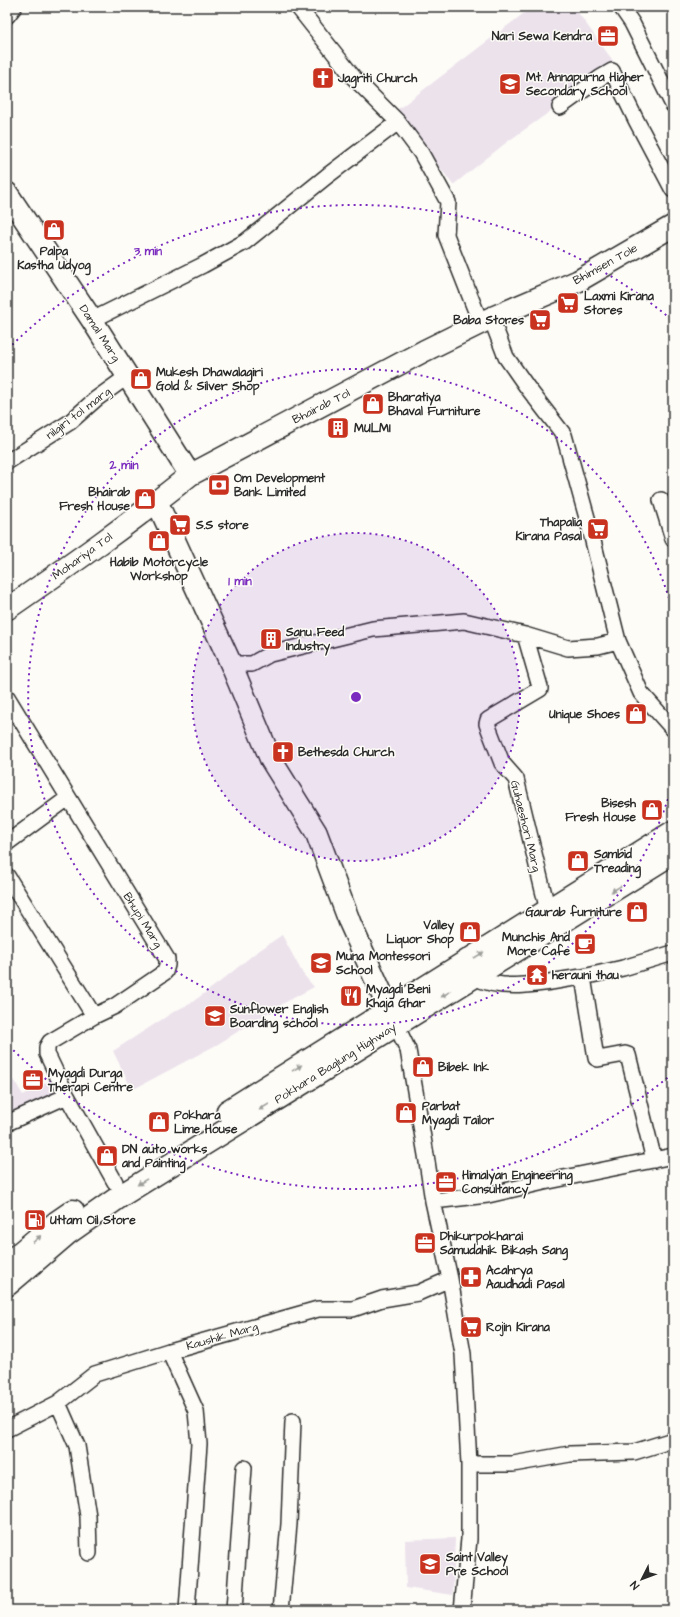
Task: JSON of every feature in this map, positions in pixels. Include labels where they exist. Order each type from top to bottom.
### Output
[{"type":"highway","name":"Pokhara Baglung Highway","points":[[7,1285],[68,1233],[122,1195],[393,1017],[548,911],[673,832]]},
{"type":"highway","name":"Pokhara Baglung Highway","points":[[7,1264],[57,1222],[115,1182],[393,1017],[474,977],[673,853]]},
{"type":"street","points":[[7,16],[14,7]]},
{"type":"street","points":[[298,7],[354,78],[398,122],[421,153],[448,202],[446,235],[486,321],[506,357],[564,435],[589,525],[618,641],[641,693],[671,723]]},
{"type":"street","points":[[620,7],[632,23],[673,105]]},
{"type":"street","points":[[560,107],[612,71],[673,190]]},
{"type":"street","points":[[92,320],[204,265],[245,242],[327,176],[398,122]]},
{"type":"street","name":"Damal Marg","points":[[7,193],[92,320],[190,475]]},
{"type":"street","name":"Bhimsen Tole","points":[[486,321],[578,280],[673,226]]},
{"type":"street","name":"Bhairab Tol","points":[[157,502],[190,475],[424,351],[486,321]]},
{"type":"street","name":"nilgiri tol marg","points":[[7,462],[70,422],[96,399],[128,376]]},
{"type":"street","points":[[661,500],[673,539]]},
{"type":"street","points":[[157,502],[231,664],[271,760],[316,832],[350,923],[408,1050],[433,1201],[450,1279],[463,1354],[469,1464],[469,1539],[464,1602],[462,1610]]},
{"type":"street","name":"Mohariya Tol","points":[[7,609],[63,571],[157,502]]},
{"type":"street","points":[[231,664],[252,664],[270,654],[373,629],[464,621],[524,635],[568,648],[598,646],[618,641]]},
{"type":"street","name":"Guhaeshori Marg","points":[[524,635],[540,690],[488,720],[487,724],[502,763],[516,779],[548,911]]},
{"type":"street","name":"Bhupi Marg","points":[[7,697],[167,959],[168,965],[165,972],[115,1006],[94,1016],[50,1042],[47,1047],[47,1054],[67,1096]]},
{"type":"street","points":[[7,843],[68,798]]},
{"type":"street","points":[[7,876],[94,1016]]},
{"type":"street","points":[[474,977],[484,982],[506,986],[583,977],[623,968],[673,953]]},
{"type":"street","points":[[583,977],[596,1058],[598,1059],[625,1054],[628,1055],[654,1160]]},
{"type":"street","points":[[7,1123],[67,1096],[115,1182]]},
{"type":"street","points":[[433,1201],[488,1196],[544,1182],[673,1156]]},
{"type":"street","name":"Kaushik Marg","points":[[7,1429],[58,1403],[96,1374],[318,1309],[353,1309],[382,1299],[418,1293],[450,1279]]},
{"type":"street","points":[[169,1352],[196,1411],[199,1444],[187,1610]]},
{"type":"street","points":[[58,1403],[77,1446],[88,1516],[89,1553]]},
{"type":"street","points":[[281,1610],[290,1524],[293,1421]]},
{"type":"street","points":[[469,1464],[513,1464],[570,1454],[634,1452],[673,1440]]},
{"type":"street","points":[[234,1610],[244,1468]]},
{"type":"shaded area","name":"Mt. Annapurna Higher Secondary School","points":[[532,7],[574,7],[616,65],[507,142],[453,185],[397,110]]},
{"type":"shaded area","name":"Sunflower English Boarding school","points":[[282,935],[303,974],[314,987],[284,1003],[218,1044],[132,1090],[113,1051],[175,1011],[191,1003],[254,954]]},
{"type":"shaded area","points":[[14,1080],[23,1095],[49,1081],[55,1095],[7,1119],[7,1082]]},
{"type":"shaded area","name":"Saint Valley Pre School","points":[[455,1538],[453,1595],[406,1588],[405,1540]]},
{"type":"place","name":"Nari Sewa Kendra","points":[[608,36]]},
{"type":"place","name":"Jagriti Church","points":[[323,78]]},
{"type":"place","name":"Mt. Annapurna Higher Secondary School","points":[[510,84]]},
{"type":"place","name":"Palpa Kastha Udyog","points":[[54,230]]},
{"type":"place","name":"Laxmi Kirana Stores","points":[[568,303]]},
{"type":"place","name":"Baba Stores","points":[[540,320]]},
{"type":"place","name":"Mukesh Dhawalagiri Gold & Silver Shop","points":[[141,379]]},
{"type":"place","name":"Bharatiya Bhaval Furniture","points":[[373,404]]},
{"type":"place","name":"MULMI","points":[[338,428]]},
{"type":"place","name":"Om Development Bank Limited","points":[[219,485]]},
{"type":"place","name":"Bhairab Fresh House","points":[[145,499]]},
{"type":"place","name":"S.S store","points":[[180,525]]},
{"type":"place","name":"Thapalia Kirana Pasal","points":[[598,529]]},
{"type":"place","name":"Habib Motorcycle Workshop","points":[[159,541]]},
{"type":"place","name":"Sanu Feed Industry","points":[[271,639]]},
{"type":"place","name":"Unique Shoes","points":[[636,714]]},
{"type":"place","name":"Bethesda Church","points":[[283,752]]},
{"type":"place","name":"Bisesh Fresh House","points":[[652,810]]},
{"type":"place","name":"Sambid Treading","points":[[578,861]]},
{"type":"place","name":"Gaurab furniture","points":[[637,912]]},
{"type":"place","name":"Valley Liquor Shop","points":[[470,932]]},
{"type":"place","name":"Munchis And More Cafe","points":[[585,944]]},
{"type":"place","name":"Muna Montessori School","points":[[321,963]]},
{"type":"place","name":"herauni thau","points":[[537,975]]},
{"type":"place","name":"Myagdi Beni Khaja Ghar","points":[[351,996]]},
{"type":"place","name":"Sunflower English Boarding school","points":[[215,1016]]},
{"type":"place","name":"Bibek Ink","points":[[423,1067]]},
{"type":"place","name":"Myagdi Durga Therapi Centre","points":[[33,1080]]},
{"type":"place","name":"Parbat Myagdi Tailor","points":[[406,1113]]},
{"type":"place","name":"Pokhara Lime House","points":[[159,1122]]},
{"type":"place","name":"DN auto works and Painting","points":[[107,1156]]},
{"type":"place","name":"Himalyan Engineering Consultancy","points":[[446,1182]]},
{"type":"place","name":"Uttam Oil Store","points":[[35,1220]]},
{"type":"place","name":"Dhikurpokharai Samudahik Bikash Sang","points":[[425,1243]]},
{"type":"place","name":"Acahrya Aaudhadi Pasal","points":[[471,1277]]},
{"type":"place","name":"Rojin Kirana","points":[[471,1327]]},
{"type":"place","name":"Saint Valley Pre School","points":[[430,1564]]}]
